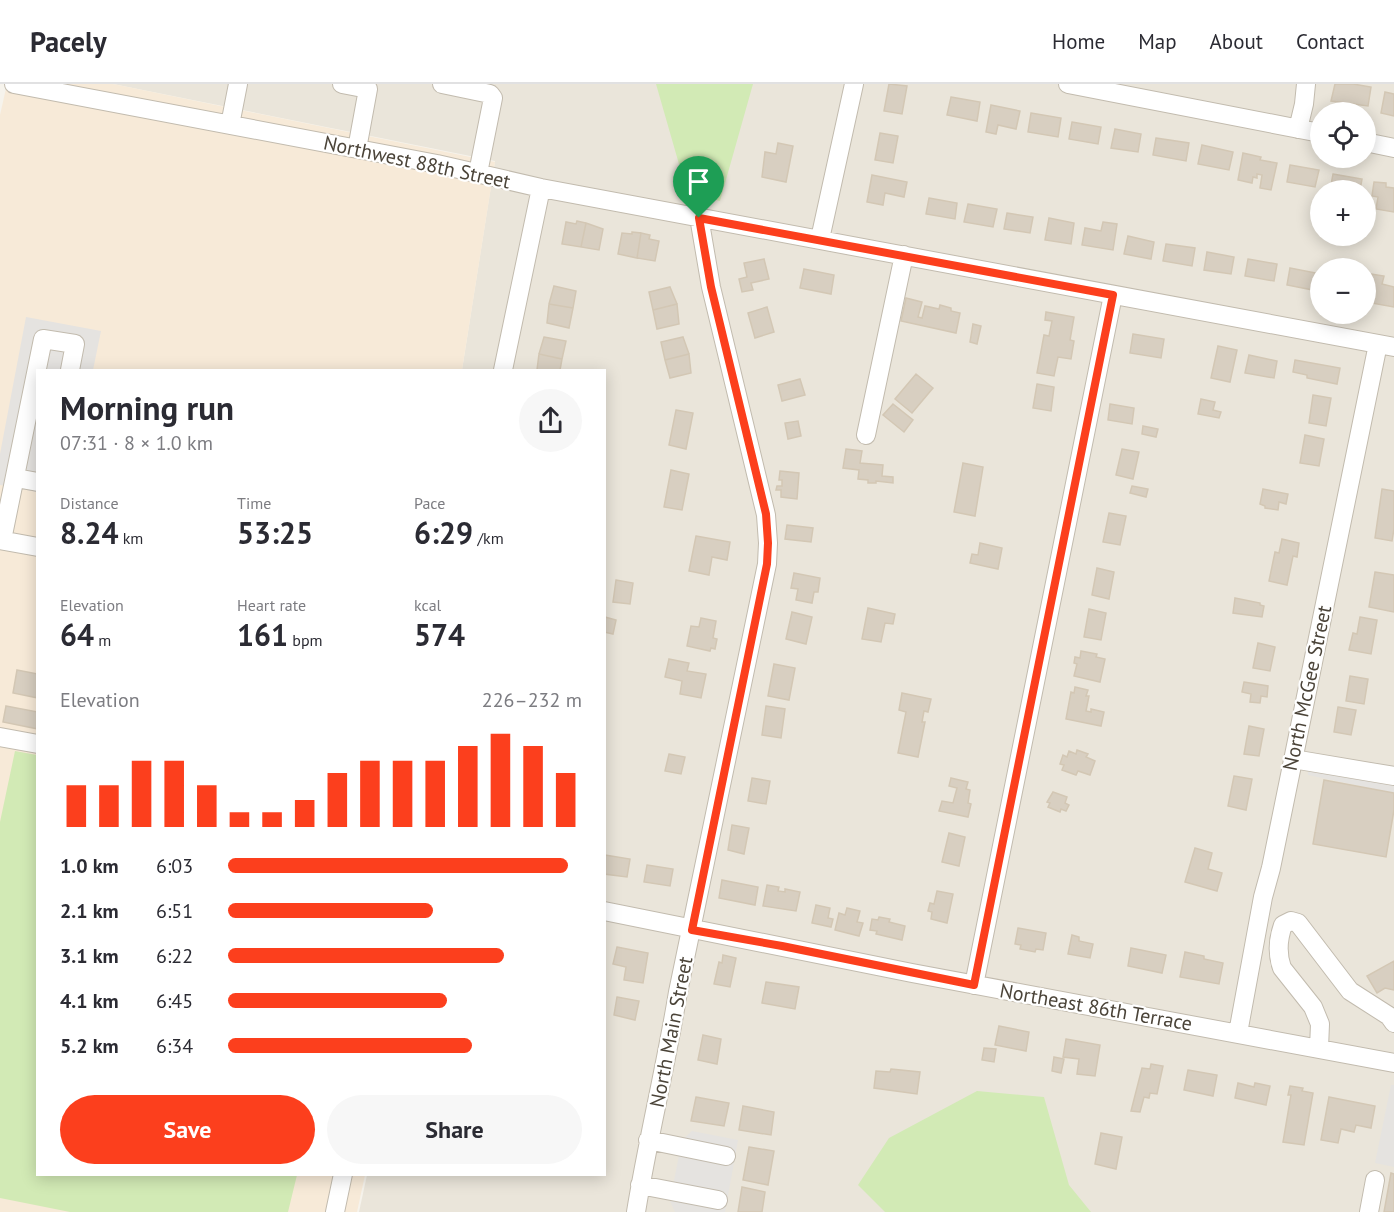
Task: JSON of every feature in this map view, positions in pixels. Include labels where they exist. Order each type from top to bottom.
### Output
[{"type":"street","name":"Northwest 88th Street","points":[[19,84],[478,173],[541,188],[1386,345]]},
{"type":"street","points":[[230,125],[238,84]]},
{"type":"street","points":[[342,84],[371,87],[357,149]]},
{"type":"street","points":[[442,84],[490,94],[494,98],[478,173]]},
{"type":"street","points":[[820,239],[855,84]]},
{"type":"street","points":[[1069,84],[1310,131]]},
{"type":"street","points":[[1298,129],[1306,84]]},
{"type":"street","points":[[1376,144],[1394,148]]},
{"type":"street","points":[[503,369],[541,188]]},
{"type":"street","name":"North Main Street","points":[[636,1212],[678,992],[765,576],[768,543],[766,514],[711,287],[699,218]]},
{"type":"street","points":[[866,435],[904,255]]},
{"type":"street","points":[[974,985],[1113,295]]},
{"type":"street","points":[[37,369],[43,339],[75,344],[70,369]]},
{"type":"street","name":"North McGee Street","points":[[1238,1033],[1263,897],[1386,345]]},
{"type":"street","points":[[36,375],[16,478],[1,540],[36,547]]},
{"type":"street","points":[[16,478],[36,482]]},
{"type":"street","points":[[0,737],[36,744]]},
{"type":"street","points":[[1293,759],[1392,776]]},
{"type":"street","name":"Northeast 86th Terrace","points":[[606,911],[974,985],[1394,1063]]},
{"type":"street","points":[[1319,1048],[1320,1024],[1313,1007],[1279,961],[1279,938],[1283,925],[1291,921],[1298,923],[1350,991],[1389,1016],[1394,1023]]},
{"type":"street","points":[[648,1140],[726,1156]]},
{"type":"street","points":[[335,1212],[343,1176]]},
{"type":"street","points":[[1369,1212],[1375,1180]]},
{"type":"street","points":[[640,1185],[717,1200]]},
{"type":"shaded area","points":[[7,84],[113,84],[495,162],[462,369],[36,369],[36,1176],[365,1176],[357,1212],[0,1212],[0,115]]},
{"type":"shaded area","points":[[113,84],[1394,84],[1394,1212],[359,1212],[367,1176],[606,1176],[606,369],[462,369],[495,161]]},
{"type":"shaded area","points":[[26,317],[101,331],[93,369],[36,369],[36,492],[0,485],[0,454]]},
{"type":"shaded area","points":[[1307,753],[1394,766],[1394,793],[1308,775]]},
{"type":"shaded area","points":[[1391,1085],[1394,1085],[1394,1167],[1375,1163]]},
{"type":"shaded area","points":[[692,1131],[738,1140],[725,1212],[675,1212],[670,1201],[682,1140]]},
{"type":"green space","points":[[656,84],[753,84],[720,201],[687,192]]},
{"type":"green space","points":[[15,751],[36,755],[36,1176],[297,1176],[288,1212],[70,1212],[0,1198],[0,822]]},
{"type":"green space","points":[[977,1091],[1044,1097],[1069,1185],[1091,1212],[885,1212],[858,1185],[889,1138]]},
{"type":"building","points":[[889,84],[907,86],[902,114],[884,111]]},
{"type":"building","points":[[1335,84],[1371,87],[1369,102],[1331,101]]},
{"type":"building","points":[[1385,92],[1394,94],[1394,116],[1381,113]]},
{"type":"building","points":[[951,97],[980,102],[977,121],[947,115]]},
{"type":"building","points":[[991,105],[1020,111],[1016,129],[998,125],[996,134],[986,132]]},
{"type":"building","points":[[1031,113],[1061,118],[1058,137],[1028,132]]},
{"type":"building","points":[[1072,122],[1101,127],[1098,144],[1069,139]]},
{"type":"building","points":[[1115,129],[1141,134],[1138,152],[1111,148]]},
{"type":"building","points":[[880,133],[898,136],[893,163],[875,160]]},
{"type":"building","points":[[1156,138],[1189,143],[1186,161],[1153,155]]},
{"type":"building","points":[[778,143],[793,146],[786,182],[762,177],[765,152],[776,154]]},
{"type":"building","points":[[1202,145],[1233,152],[1229,170],[1198,164]]},
{"type":"building","points":[[1243,153],[1261,157],[1260,160],[1277,163],[1271,190],[1260,188],[1262,175],[1257,174],[1257,178],[1253,177],[1252,183],[1238,180]]},
{"type":"building","points":[[1290,165],[1319,170],[1317,180],[1310,180],[1310,186],[1287,182]]},
{"type":"building","points":[[1333,174],[1362,179],[1362,180],[1332,180]]},
{"type":"building","points":[[872,175],[907,182],[904,197],[885,193],[883,205],[867,202]]},
{"type":"building","points":[[1376,182],[1386,183],[1386,187],[1394,188],[1394,212],[1376,209],[1378,197],[1376,197]]},
{"type":"building","points":[[929,198],[957,203],[955,219],[926,214]]},
{"type":"building","points":[[968,204],[997,209],[993,227],[964,222]]},
{"type":"building","points":[[1007,213],[1033,217],[1030,233],[1004,229]]},
{"type":"building","points":[[1049,218],[1074,223],[1071,244],[1045,240]]},
{"type":"building","points":[[577,221],[586,223],[581,247],[562,244],[566,222],[576,224]]},
{"type":"building","points":[[1103,222],[1117,224],[1113,250],[1082,245],[1085,228],[1101,231]]},
{"type":"building","points":[[586,223],[603,229],[599,250],[581,247]]},
{"type":"building","points":[[632,232],[641,233],[637,258],[618,254],[622,233],[632,234]]},
{"type":"building","points":[[641,233],[650,235],[649,239],[659,241],[655,261],[637,258]]},
{"type":"building","points":[[1128,236],[1154,242],[1151,259],[1124,254]]},
{"type":"building","points":[[1166,244],[1195,248],[1192,266],[1163,261]]},
{"type":"building","points":[[1207,252],[1234,257],[1231,274],[1204,270]]},
{"type":"building","points":[[764,259],[769,279],[751,283],[753,290],[742,292],[739,279],[747,277],[744,263]]},
{"type":"building","points":[[1248,259],[1277,264],[1274,281],[1245,276]]},
{"type":"building","points":[[1290,268],[1310,272],[1310,289],[1287,285]]},
{"type":"building","points":[[804,269],[834,275],[831,294],[800,288]]},
{"type":"building","points":[[1376,275],[1384,276],[1382,284],[1394,287],[1394,307],[1376,304]]},
{"type":"building","points":[[554,286],[576,291],[573,308],[549,304]]},
{"type":"building","points":[[670,287],[677,304],[653,310],[649,292]]},
{"type":"building","points":[[906,298],[922,302],[918,317],[922,318],[925,306],[939,309],[940,305],[960,313],[956,333],[901,321]]},
{"type":"building","points":[[549,304],[573,308],[569,328],[547,323]]},
{"type":"building","points":[[677,304],[679,324],[657,329],[653,310]]},
{"type":"building","points":[[767,307],[774,332],[755,338],[748,313]]},
{"type":"building","points":[[1046,312],[1074,317],[1070,340],[1074,341],[1071,359],[1058,357],[1054,376],[1037,373],[1044,335],[1049,336],[1052,321],[1045,320]]},
{"type":"building","points":[[973,324],[981,326],[977,344],[970,342]]},
{"type":"building","points":[[1133,334],[1164,339],[1161,358],[1130,353]]},
{"type":"building","points":[[544,337],[566,341],[562,359],[539,354]]},
{"type":"building","points":[[683,337],[689,354],[665,360],[661,342]]},
{"type":"building","points":[[1218,346],[1237,350],[1230,382],[1211,378]]},
{"type":"building","points":[[539,354],[562,359],[560,369],[537,369]]},
{"type":"building","points":[[689,354],[691,373],[670,378],[665,360]]},
{"type":"building","points":[[1249,355],[1277,361],[1274,378],[1245,373]]},
{"type":"building","points":[[1295,360],[1340,368],[1337,384],[1307,378],[1307,375],[1293,372]]},
{"type":"building","points":[[916,374],[933,388],[912,413],[895,399]]},
{"type":"building","points":[[800,379],[805,395],[782,401],[778,385]]},
{"type":"building","points":[[1037,384],[1054,387],[1051,411],[1033,408]]},
{"type":"building","points":[[1313,395],[1331,398],[1326,426],[1309,423]]},
{"type":"building","points":[[1201,399],[1215,402],[1213,410],[1221,412],[1219,418],[1198,414]]},
{"type":"building","points":[[893,404],[913,420],[904,432],[883,415]]},
{"type":"building","points":[[1110,404],[1134,408],[1132,424],[1108,420]]},
{"type":"building","points":[[676,410],[693,413],[686,449],[669,445]]},
{"type":"building","points":[[798,421],[801,436],[788,439],[785,423]]},
{"type":"building","points":[[1143,426],[1158,429],[1156,437],[1142,434]]},
{"type":"building","points":[[1305,435],[1324,439],[1319,466],[1300,463]]},
{"type":"building","points":[[846,449],[862,451],[860,463],[883,465],[882,476],[893,477],[893,483],[876,481],[876,483],[868,483],[868,480],[858,479],[859,470],[843,468]]},
{"type":"building","points":[[1122,449],[1139,452],[1133,479],[1116,475]]},
{"type":"building","points":[[963,463],[983,467],[975,516],[954,512]]},
{"type":"building","points":[[671,470],[689,474],[682,510],[664,507]]},
{"type":"building","points":[[780,471],[799,473],[797,499],[781,497],[781,490],[776,490],[777,486],[782,486],[782,480],[779,480]]},
{"type":"building","points":[[1132,486],[1148,489],[1146,497],[1130,493]]},
{"type":"building","points":[[1263,489],[1288,494],[1286,504],[1279,502],[1278,510],[1265,508],[1260,504]]},
{"type":"building","points":[[1382,489],[1394,491],[1392,541],[1375,538]]},
{"type":"building","points":[[1109,513],[1126,516],[1120,545],[1103,542]]},
{"type":"building","points":[[787,525],[813,528],[811,542],[785,539]]},
{"type":"building","points":[[696,536],[730,542],[727,560],[712,557],[709,575],[689,571]]},
{"type":"building","points":[[1282,539],[1299,543],[1297,557],[1293,556],[1287,585],[1269,581],[1275,552],[1279,553]]},
{"type":"building","points":[[980,543],[1002,548],[998,569],[970,563],[972,554],[978,555]]},
{"type":"building","points":[[1097,568],[1114,572],[1109,599],[1092,595]]},
{"type":"building","points":[[1375,572],[1394,575],[1394,612],[1369,607]]},
{"type":"building","points":[[794,573],[820,578],[818,592],[814,592],[812,603],[796,600],[798,589],[791,588]]},
{"type":"building","points":[[616,580],[633,583],[630,604],[613,602]]},
{"type":"building","points":[[1235,598],[1260,603],[1264,606],[1262,617],[1233,613]]},
{"type":"building","points":[[868,608],[895,614],[893,624],[885,623],[881,642],[862,639]]},
{"type":"building","points":[[1089,609],[1106,613],[1101,640],[1084,637]]},
{"type":"building","points":[[792,612],[812,617],[806,644],[786,639]]},
{"type":"building","points":[[606,617],[616,620],[613,634],[606,632]]},
{"type":"building","points":[[1360,617],[1377,620],[1371,654],[1349,650],[1353,633],[1357,634]]},
{"type":"building","points":[[701,618],[716,621],[713,638],[717,639],[715,649],[711,648],[710,651],[687,646],[691,626],[699,627]]},
{"type":"building","points":[[1258,643],[1275,647],[1270,671],[1253,668]]},
{"type":"building","points":[[1081,651],[1097,654],[1096,657],[1105,659],[1100,682],[1074,676],[1077,664],[1074,663],[1075,657],[1080,658]]},
{"type":"building","points":[[669,659],[689,663],[687,671],[706,674],[701,698],[680,694],[682,681],[665,677]]},
{"type":"building","points":[[774,664],[795,668],[789,700],[768,696]]},
{"type":"building","points":[[17,670],[36,674],[36,698],[13,693]]},
{"type":"building","points":[[1350,676],[1368,679],[1364,704],[1346,701]]},
{"type":"building","points":[[1244,682],[1268,686],[1267,697],[1261,696],[1260,703],[1250,702],[1251,694],[1242,692]]},
{"type":"building","points":[[1075,687],[1088,690],[1086,711],[1091,712],[1091,709],[1104,712],[1101,726],[1066,719],[1071,692],[1074,693]]},
{"type":"building","points":[[902,693],[931,699],[928,712],[924,711],[922,722],[925,722],[918,757],[898,753],[906,712],[899,710]]},
{"type":"building","points":[[6,706],[36,712],[36,729],[3,722]]},
{"type":"building","points":[[766,706],[785,709],[781,738],[762,735]]},
{"type":"building","points":[[1338,707],[1356,710],[1351,735],[1334,732]]},
{"type":"building","points":[[1249,726],[1264,729],[1259,756],[1244,754]]},
{"type":"building","points":[[1077,750],[1088,754],[1086,757],[1095,761],[1090,775],[1078,771],[1076,775],[1062,770],[1064,765],[1060,764],[1063,755],[1067,757],[1069,751],[1076,754]]},
{"type":"building","points":[[669,754],[685,757],[681,774],[665,771]]},
{"type":"building","points":[[1234,776],[1252,779],[1246,810],[1228,806]]},
{"type":"building","points":[[752,778],[770,781],[766,804],[748,801]]},
{"type":"building","points":[[951,778],[968,782],[966,789],[970,790],[968,803],[971,804],[968,817],[939,811],[942,801],[953,803],[957,788],[949,786]]},
{"type":"building","points":[[1324,780],[1394,793],[1394,810],[1386,857],[1313,844]]},
{"type":"building","points":[[1053,792],[1067,797],[1065,803],[1069,805],[1066,811],[1061,809],[1060,812],[1048,807],[1050,803],[1047,802]]},
{"type":"building","points":[[732,825],[749,828],[744,854],[728,850]]},
{"type":"building","points":[[949,833],[965,837],[959,866],[942,862]]},
{"type":"building","points":[[1195,848],[1212,853],[1208,869],[1222,873],[1217,891],[1185,882]]},
{"type":"building","points":[[606,855],[630,859],[627,877],[606,874]]},
{"type":"building","points":[[647,865],[673,869],[670,886],[644,882]]},
{"type":"building","points":[[722,880],[758,887],[755,905],[719,898]]},
{"type":"building","points":[[767,885],[779,887],[778,891],[785,892],[785,889],[800,892],[796,911],[763,906]]},
{"type":"building","points":[[937,891],[953,894],[947,923],[931,919],[932,912],[928,911],[930,903],[934,904]]},
{"type":"building","points":[[816,905],[830,908],[828,918],[833,919],[831,927],[812,923]]},
{"type":"building","points":[[847,908],[860,911],[857,922],[863,923],[859,936],[835,930],[839,913],[845,915]]},
{"type":"building","points":[[879,917],[905,926],[902,940],[876,934],[877,931],[870,930],[872,919],[878,920]]},
{"type":"building","points":[[1018,928],[1046,933],[1043,950],[1036,949],[1035,952],[1020,949],[1021,945],[1015,944]]},
{"type":"building","points":[[1072,935],[1079,937],[1079,941],[1093,944],[1090,958],[1068,954]]},
{"type":"building","points":[[617,947],[648,953],[643,983],[624,980],[626,967],[613,964]]},
{"type":"building","points":[[1131,948],[1166,955],[1162,973],[1128,966]]},
{"type":"building","points":[[1185,952],[1223,963],[1219,984],[1180,977]]},
{"type":"building","points":[[723,955],[736,958],[730,987],[714,984]]},
{"type":"building","points":[[1394,961],[1394,990],[1385,988],[1377,993],[1367,976]]},
{"type":"building","points":[[766,982],[799,987],[795,1009],[762,1003]]},
{"type":"building","points":[[617,997],[639,1001],[635,1020],[614,1015]]},
{"type":"building","points":[[999,1026],[1029,1032],[1026,1051],[995,1045]]},
{"type":"building","points":[[703,1035],[721,1039],[717,1064],[698,1060]]},
{"type":"building","points":[[1066,1039],[1100,1045],[1095,1076],[1077,1074],[1079,1059],[1063,1057]]},
{"type":"building","points":[[984,1048],[996,1049],[994,1062],[982,1060]]},
{"type":"building","points":[[1054,1057],[1064,1059],[1061,1073],[1052,1071]]},
{"type":"building","points":[[1151,1064],[1163,1066],[1157,1094],[1150,1093],[1149,1098],[1144,1097],[1140,1112],[1131,1111],[1142,1068],[1150,1069]]},
{"type":"building","points":[[891,1069],[920,1072],[917,1094],[874,1088],[876,1071],[890,1072]]},
{"type":"building","points":[[1188,1070],[1217,1075],[1213,1096],[1184,1090]]},
{"type":"building","points":[[1238,1083],[1254,1087],[1255,1083],[1270,1086],[1266,1105],[1235,1098]]},
{"type":"building","points":[[1290,1086],[1303,1088],[1302,1091],[1313,1093],[1304,1145],[1283,1142],[1291,1095],[1288,1095]]},
{"type":"building","points":[[696,1097],[729,1103],[724,1126],[691,1121]]},
{"type":"building","points":[[1329,1097],[1375,1106],[1371,1128],[1356,1125],[1354,1132],[1341,1129],[1338,1143],[1321,1140]]},
{"type":"building","points":[[743,1106],[774,1112],[771,1135],[739,1130]]},
{"type":"building","points":[[1101,1133],[1122,1137],[1116,1169],[1095,1164]]},
{"type":"building","points":[[749,1147],[774,1151],[768,1185],[743,1180]]},
{"type":"building","points":[[1391,1173],[1394,1174],[1394,1212],[1384,1212]]},
{"type":"building","points":[[742,1187],[765,1192],[762,1212],[738,1212]]},
{"type":"route","points":[[699,218],[1113,295],[974,985],[692,930],[767,564],[768,543],[766,514],[711,287],[699,218]]}]
